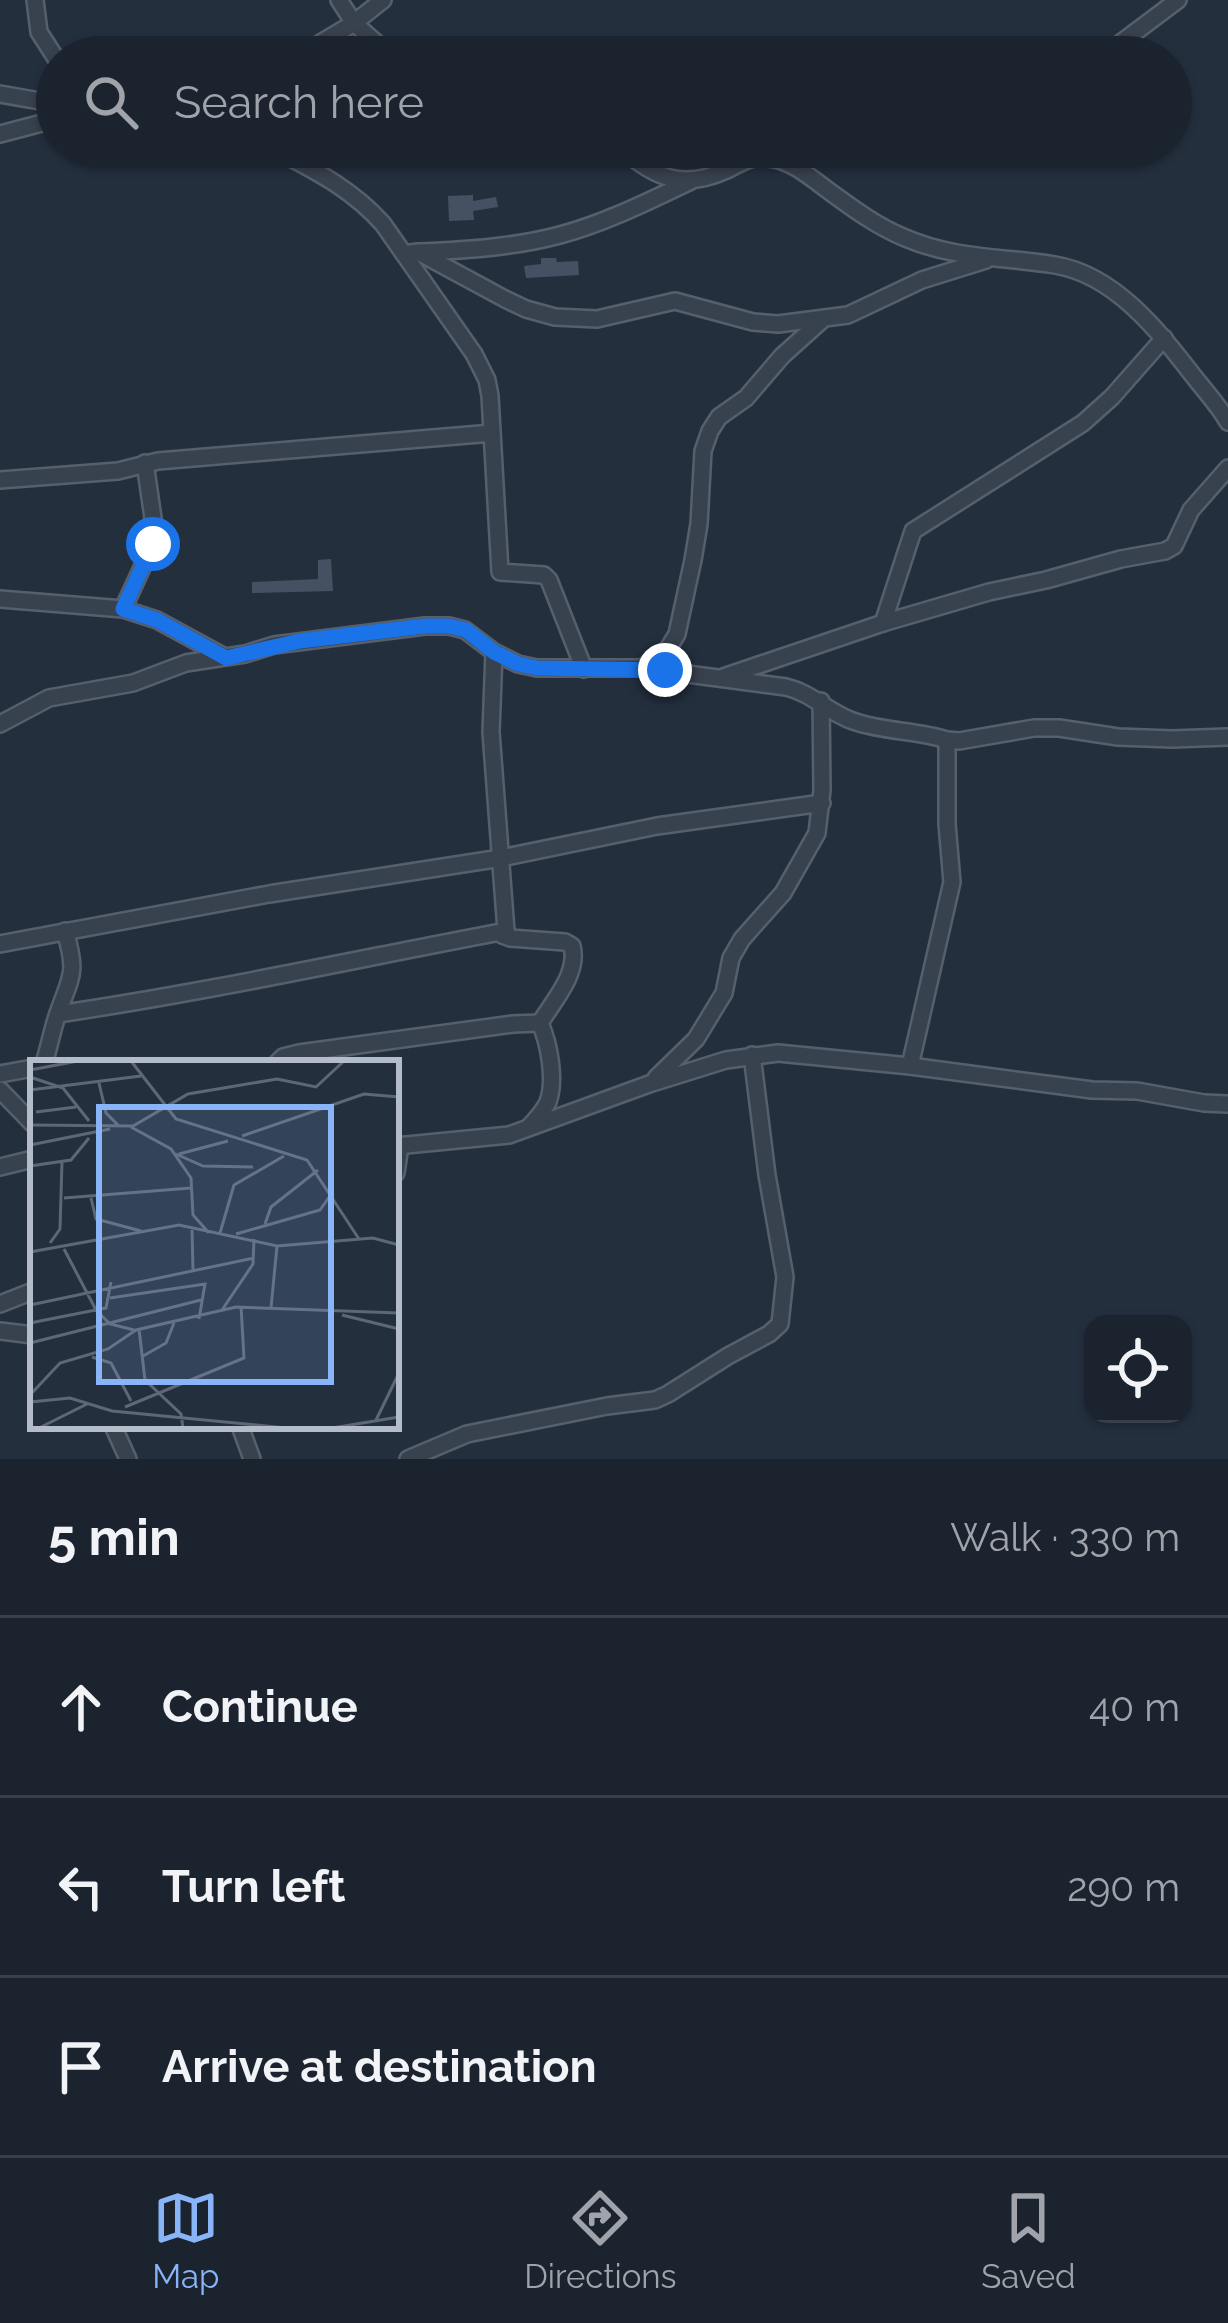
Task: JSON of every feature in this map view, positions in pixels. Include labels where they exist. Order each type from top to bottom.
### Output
[{"type":"street","points":[[35,0],[42,36]]},
{"type":"street","points":[[338,0],[369,36]]},
{"type":"street","points":[[331,36],[382,0]]},
{"type":"street","points":[[1130,36],[1178,0]]},
{"type":"street","points":[[0,94],[36,100]]},
{"type":"street","points":[[0,134],[36,124]]},
{"type":"street","points":[[309,168],[358,199],[411,253],[482,369],[490,396],[500,572],[544,575],[549,580],[584,669]]},
{"type":"street","points":[[644,168],[692,181]]},
{"type":"street","points":[[411,253],[521,244],[563,234],[729,168]]},
{"type":"street","points":[[796,168],[905,238],[956,254],[1057,265],[1101,282],[1164,338],[1228,422]]},
{"type":"street","points":[[411,253],[505,299],[555,317],[597,319],[674,301],[766,324],[848,315],[922,280],[989,259]]},
{"type":"street","points":[[642,668],[668,649],[676,634],[699,524],[710,430],[824,319]]},
{"type":"street","points":[[883,623],[913,531],[1082,423],[1164,338]]},
{"type":"street","points":[[0,480],[492,433]]},
{"type":"street","points":[[123,609],[153,544],[145,463]]},
{"type":"street","points":[[721,678],[989,592],[1171,549],[1191,510],[1228,468]]},
{"type":"street","points":[[0,598],[123,609],[157,620],[226,658]]},
{"type":"street","points":[[0,724],[49,698],[134,683],[167,668],[274,645],[449,626],[466,630],[518,664],[642,668],[786,687],[802,691],[855,722],[947,740],[1034,728],[1136,738],[1228,737]]},
{"type":"street","points":[[494,652],[491,732],[506,931],[502,935],[565,942],[575,954],[568,977],[540,1023]]},
{"type":"street","points":[[649,1084],[696,1039],[724,993],[731,958],[742,939],[783,892],[817,833],[820,701]]},
{"type":"street","points":[[910,1066],[952,882],[946,824],[947,740]]},
{"type":"street","points":[[0,944],[269,893],[501,859],[657,826],[821,803]]},
{"type":"street","points":[[45,1060],[74,968],[65,931]]},
{"type":"street","points":[[58,1013],[176,997],[506,931]]},
{"type":"street","points":[[526,1130],[543,1112],[551,1089],[547,1043],[540,1023]]},
{"type":"street","points":[[281,1060],[299,1053],[540,1023]]},
{"type":"street","points":[[408,1459],[466,1434],[655,1400],[780,1324],[785,1277],[752,1054]]},
{"type":"street","points":[[399,1146],[481,1140],[526,1130],[649,1084],[752,1054],[817,1055],[1228,1104]]},
{"type":"street","points":[[0,1074],[30,1069]]},
{"type":"street","points":[[0,1090],[30,1121]]},
{"type":"street","points":[[0,1167],[30,1160]]},
{"type":"street","points":[[0,1304],[30,1292]]},
{"type":"street","points":[[0,1331],[30,1335]]},
{"type":"street","points":[[114,1429],[128,1459]]},
{"type":"street","points":[[242,1429],[251,1459]]},
{"type":"building","points":[[473,195],[473,201],[496,197],[498,207],[473,211],[474,220],[449,221],[448,196]]},
{"type":"building","points":[[541,258],[578,261],[579,275],[526,278],[524,266],[541,264]]},
{"type":"building","points":[[331,559],[333,591],[252,593],[252,582],[318,579],[318,560]]},
{"type":"route","points":[[153,544],[123,609],[157,620],[226,658],[300,641],[449,626],[466,630],[518,664],[537,668],[665,670]]}]
